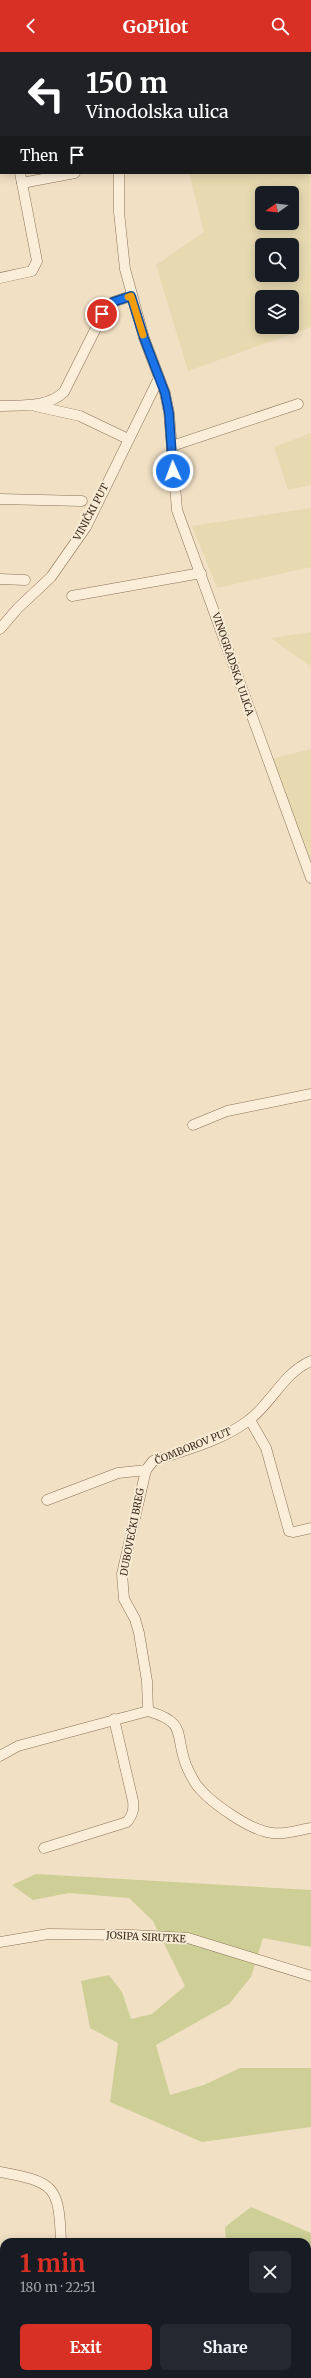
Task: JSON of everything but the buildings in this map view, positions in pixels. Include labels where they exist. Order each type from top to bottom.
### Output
[{"type":"street","points":[[0,278],[32,270],[37,261],[21,178],[63,174]]},
{"type":"street","name":"VINOGRADSKA ULICA","points":[[119,174],[122,243],[131,296],[168,406],[177,510],[201,573],[257,734],[311,878]]},
{"type":"street","points":[[0,406],[33,405],[49,402],[64,392],[102,314],[113,302],[131,296]]},
{"type":"street","name":"VINIČKI PUT","points":[[0,629],[18,608],[51,577],[86,527],[159,378]]},
{"type":"street","points":[[172,446],[298,404]]},
{"type":"street","points":[[33,405],[80,416],[128,439]]},
{"type":"street","points":[[0,499],[82,502]]},
{"type":"street","points":[[72,596],[201,573]]},
{"type":"street","points":[[0,580],[25,580]]},
{"type":"street","points":[[193,1125],[227,1111],[311,1094]]},
{"type":"street","name":"ČOMBOROV PUT","points":[[47,1500],[118,1473],[146,1470],[153,1461],[229,1433],[250,1420],[291,1374],[311,1362]]},
{"type":"street","points":[[250,1420],[266,1448],[289,1531],[294,1532],[311,1528]]},
{"type":"street","name":"DUBOVEČKI BREG","points":[[146,1470],[122,1574],[124,1599],[135,1618],[139,1633],[147,1681],[148,1711]]},
{"type":"street","points":[[0,1756],[18,1746],[148,1711],[168,1718],[174,1723],[178,1730],[186,1764],[199,1788],[234,1816],[259,1830],[272,1833],[311,1828]]},
{"type":"street","points":[[44,1848],[127,1822],[132,1816],[134,1811],[114,1719]]},
{"type":"street","name":"JOSIPA SIRUTKE","points":[[0,1942],[48,1934],[132,1935],[188,1938],[311,1976]]},
{"type":"street","points":[[0,2172],[34,2178],[50,2188],[56,2197],[60,2208],[61,2238]]},
{"type":"shaded area","points":[[189,174],[310,174],[311,327],[299,331],[299,290],[255,290],[255,334],[291,334],[188,371],[156,265],[204,232]]},
{"type":"shaded area","points":[[311,433],[311,485],[288,490],[274,447]]},
{"type":"shaded area","points":[[311,508],[311,567],[217,588],[192,526]]},
{"type":"shaded area","points":[[311,632],[311,667],[271,638]]},
{"type":"shaded area","points":[[311,749],[311,863],[271,759]]},
{"type":"green space","points":[[36,1874],[311,1890],[311,1947],[263,1938],[251,1977],[229,2004],[156,2045],[170,2095],[204,2085],[240,2068],[311,2068],[311,2127],[202,2142],[110,2102],[118,2043],[90,2028],[81,1981],[109,1975],[122,1992],[131,2019],[152,2014],[185,1986],[153,1921],[129,1898],[69,1893],[33,1900],[12,1885]]},
{"type":"green space","points":[[251,2207],[311,2233],[311,2238],[226,2238],[225,2227]]},
{"type":"slow traffic","points":[[128,297],[131,296],[143,335]]},
{"type":"route","points":[[102,314],[113,302],[131,296],[144,338],[165,393],[169,413],[173,471]]}]
